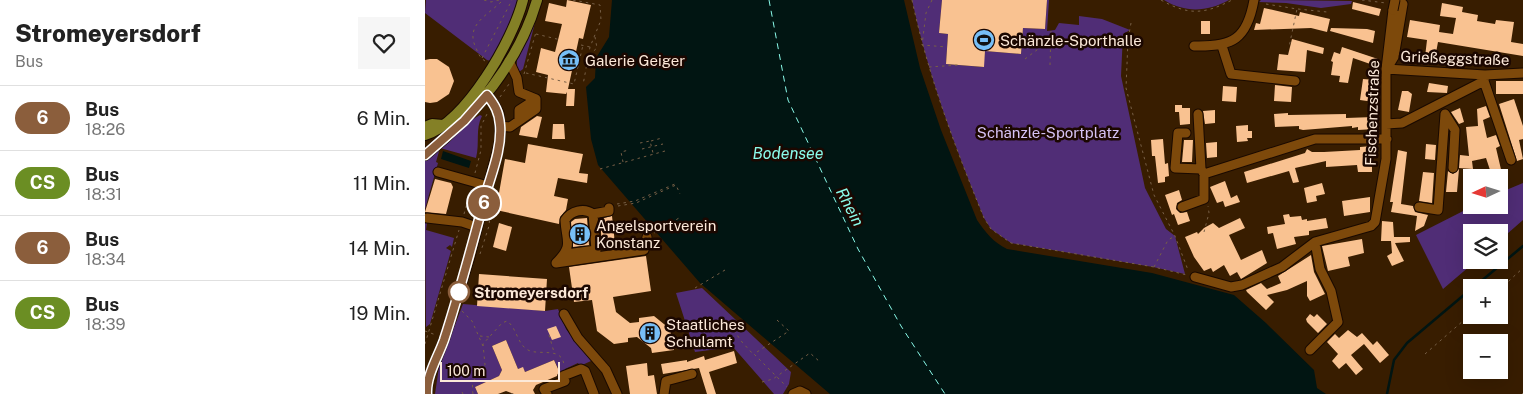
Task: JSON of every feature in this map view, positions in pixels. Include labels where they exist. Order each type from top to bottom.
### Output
[{"type":"main road","points":[[425,135],[443,125],[459,111],[477,88],[509,39],[523,0]]},
{"type":"main road","points":[[425,155],[464,121],[487,95],[509,61],[528,26],[537,0]]},
{"type":"main road","points":[[425,127],[432,124],[443,125]]},
{"type":"street","points":[[1194,46],[1222,46],[1242,34],[1250,19],[1254,0]]},
{"type":"street","name":"Fischenzstraße","points":[[1195,277],[1231,287],[1242,285],[1282,267],[1315,242],[1371,226],[1375,222],[1386,159],[1386,69],[1395,4]]},
{"type":"street","points":[[1222,46],[1231,74],[1295,80]]},
{"type":"street","points":[[500,126],[510,127],[536,109],[536,99],[519,92],[517,78],[509,61]]},
{"type":"street","name":"Grießeggstraße","points":[[1386,69],[1485,78],[1523,73]]},
{"type":"street","points":[[1386,124],[1402,123],[1439,106],[1485,78]]},
{"type":"street","name":"Grießeggstraße","points":[[1485,78],[1511,160]]},
{"type":"street","points":[[427,393],[428,381],[445,338],[500,139],[499,113],[495,104],[477,88]]},
{"type":"street","points":[[1439,106],[1455,130],[1453,168]]},
{"type":"street","points":[[1183,207],[1204,199],[1198,114]]},
{"type":"street","points":[[1419,207],[1438,210],[1445,114]]},
{"type":"street","points":[[1186,133],[1178,133],[1175,168],[1203,171],[1315,139],[1387,139]]},
{"type":"street","points":[[438,172],[488,186]]},
{"type":"street","points":[[613,206],[609,211],[593,214],[589,211],[577,212],[569,215],[565,220],[568,247],[566,254],[556,263],[644,250],[647,237]]},
{"type":"street","points":[[566,254],[596,250],[597,238],[593,214]]},
{"type":"street","points":[[427,218],[462,222],[477,227]]},
{"type":"street","points":[[1310,350],[1338,322],[1331,291],[1320,269],[1315,242]]},
{"type":"street","points":[[564,314],[578,338],[607,370],[617,394]]},
{"type":"street","points":[[547,394],[545,389],[565,381],[563,376],[581,369],[585,370],[594,394]]},
{"type":"street","points":[[664,394],[663,388],[666,381],[692,374]]},
{"type":"street","points":[[793,394],[800,392],[806,394]]},
{"type":"path","points":[[484,0],[496,2],[499,0]]},
{"type":"path","points":[[503,0],[475,25],[473,31],[474,43],[481,58],[512,0]]},
{"type":"path","points":[[573,0],[600,5],[601,20],[590,47],[583,86]]},
{"type":"path","points":[[913,0],[922,45],[965,172],[984,218],[996,233],[1011,243],[1019,245],[1190,275],[1175,236],[1153,195],[1126,88],[1128,40],[1131,23]]},
{"type":"path","points":[[922,45],[926,14],[931,0]]},
{"type":"path","points":[[1161,0],[1178,9],[1192,12],[1216,8],[1232,0]]},
{"type":"path","points":[[1362,0],[1395,4]]},
{"type":"path","points":[[1266,4],[1327,12]]},
{"type":"path","points":[[1289,47],[1297,9]]},
{"type":"path","points":[[425,344],[473,182],[481,150],[481,126],[512,81],[524,75],[537,28]]},
{"type":"path","points":[[1050,66],[1051,31]]},
{"type":"path","points":[[535,34],[561,40]]},
{"type":"path","points":[[589,56],[597,48],[595,37]]},
{"type":"path","points":[[1025,59],[1050,40]]},
{"type":"path","points":[[525,73],[573,84],[582,45],[590,47]]},
{"type":"path","points":[[922,45],[947,47]]},
{"type":"path","points":[[929,67],[959,66]]},
{"type":"path","points":[[640,143],[662,138]]},
{"type":"path","points":[[650,141],[653,154]]},
{"type":"path","points":[[642,149],[663,144]]},
{"type":"path","points":[[623,163],[621,152],[629,150]]},
{"type":"path","points":[[600,169],[665,151]]},
{"type":"path","points":[[676,185],[680,194]]},
{"type":"path","points":[[613,206],[636,203],[676,185]]},
{"type":"path","points":[[613,206],[635,201],[676,185]]},
{"type":"path","points":[[1203,232],[1209,213],[1208,203],[1204,199]]},
{"type":"path","points":[[647,237],[679,218]]},
{"type":"path","points":[[1153,267],[1168,240],[1175,236]]},
{"type":"path","points":[[1508,282],[1523,268]]},
{"type":"path","points":[[695,288],[725,270]]},
{"type":"path","points":[[459,307],[472,321],[483,347],[485,365],[475,377],[472,385],[473,394]]},
{"type":"path","points":[[754,354],[789,331],[777,320]]},
{"type":"path","points":[[483,347],[489,336],[502,323],[507,321],[514,328],[527,350],[554,353],[561,357],[563,376]]},
{"type":"path","points":[[1425,354],[1463,321]]},
{"type":"path","points":[[730,325],[742,342],[793,394]]},
{"type":"path","points":[[425,330],[445,338]]},
{"type":"path","points":[[549,335],[554,353]]},
{"type":"path","points":[[479,336],[489,336]]},
{"type":"path","points":[[762,382],[776,376],[810,353],[820,362]]},
{"type":"green space","points":[[426,0],[518,0],[514,16],[491,61],[487,60],[425,13]]},
{"type":"green space","name":"Schänzle-Sportplatz","points":[[912,0],[942,0],[939,33],[948,34],[946,64],[983,67],[985,51],[1021,54],[1023,28],[1045,29],[1047,0],[1049,0],[1047,31],[1055,30],[1059,23],[1079,25],[1079,16],[1102,19],[1130,30],[1123,34],[1121,76],[1145,188],[1166,229],[1175,236],[1185,274],[1011,243],[991,229],[984,218],[943,110],[918,28]]},
{"type":"green space","points":[[1164,0],[1229,0],[1204,9],[1188,9]]},
{"type":"green space","points":[[1261,0],[1352,1],[1351,4],[1321,8],[1286,3],[1259,2]]},
{"type":"green space","points":[[538,11],[523,69],[519,72],[517,59],[519,50]]},
{"type":"green space","points":[[480,115],[482,116],[479,126],[476,158],[440,148],[436,162],[438,163],[425,209],[425,158]]},
{"type":"green space","points":[[1523,183],[1523,220],[1508,233],[1508,224],[1463,224],[1463,269],[1466,269],[1443,289],[1416,235],[1463,211],[1463,214],[1508,214],[1508,189]]},
{"type":"green space","points":[[425,223],[427,223],[426,230],[454,238],[452,247],[450,245],[446,248],[451,251],[430,324],[426,327]]},
{"type":"green space","points":[[702,288],[791,372],[789,384],[783,394],[774,394],[733,347],[695,352],[676,293]]},
{"type":"green space","points":[[463,304],[545,311],[558,309],[566,329],[591,361],[580,366],[578,363],[565,369],[567,375],[561,374],[554,360],[525,372],[523,368],[518,369],[506,340],[492,346],[502,370],[499,376],[475,387],[478,394],[435,394],[439,367]]},
{"type":"water","name":"Bodensee","points":[[612,0],[904,0],[920,68],[941,130],[977,220],[994,240],[1007,249],[1152,273],[1234,295],[1314,370],[1317,388],[1326,394],[830,394],[700,283],[598,165],[591,139],[586,87],[595,78],[596,58],[609,37]]},
{"type":"water","points":[[443,151],[471,161],[469,168],[441,159]]},
{"type":"building","points":[[567,0],[591,5],[583,39],[579,38],[568,89],[575,89],[574,106],[566,106],[567,92],[566,94],[546,92],[548,75],[536,72],[541,48],[555,52],[562,24],[545,21],[549,3],[566,7]]},
{"type":"building","name":"Schänzle-Sporthalle","points":[[942,0],[1047,0],[1045,29],[1023,28],[1021,54],[985,51],[984,67],[946,64],[948,34],[939,33]]},
{"type":"building","points":[[1353,2],[1381,9],[1379,16],[1352,9]]},
{"type":"building","points":[[1442,3],[1463,7],[1462,12],[1478,15],[1477,21],[1495,24],[1496,20],[1514,22],[1511,42],[1523,44],[1523,56],[1438,42],[1435,58],[1425,57],[1427,40],[1407,37],[1410,20],[1440,25],[1439,32],[1453,34],[1456,18],[1440,16]]},
{"type":"building","points":[[1264,8],[1299,16],[1300,12],[1330,19],[1327,32],[1311,28],[1254,30],[1256,23],[1260,24]]},
{"type":"building","points":[[1201,21],[1210,21],[1210,34],[1201,34]]},
{"type":"building","points":[[1331,28],[1375,31],[1373,43],[1330,31]]},
{"type":"building","points":[[1292,39],[1324,48],[1323,54],[1307,50],[1305,72],[1277,70],[1279,54],[1288,55]]},
{"type":"building","points":[[1342,47],[1378,59],[1376,66],[1353,58],[1348,83],[1339,82],[1340,76],[1331,75],[1333,62],[1331,61],[1334,52],[1340,54]]},
{"type":"building","points":[[437,59],[449,67],[454,81],[449,94],[437,102],[430,103],[425,102],[425,60]]},
{"type":"building","points":[[1363,79],[1376,80],[1374,102],[1360,100]]},
{"type":"building","points":[[1496,81],[1523,81],[1523,94],[1496,94]]},
{"type":"building","points":[[1429,83],[1448,86],[1447,93],[1427,92]]},
{"type":"building","points":[[1275,85],[1292,87],[1291,102],[1274,101]]},
{"type":"building","points":[[1223,86],[1237,87],[1236,102],[1222,101]]},
{"type":"building","points":[[1402,91],[1408,91],[1412,94],[1409,112],[1398,110]]},
{"type":"building","points":[[1514,99],[1523,126],[1523,139],[1519,140],[1523,159],[1517,161],[1499,104]]},
{"type":"building","points":[[1175,105],[1182,105],[1182,108],[1190,108],[1190,124],[1180,125],[1179,112],[1175,112]]},
{"type":"building","points":[[1486,106],[1490,117],[1483,120],[1487,138],[1496,135],[1500,146],[1496,148],[1501,169],[1490,169],[1486,158],[1472,161],[1473,169],[1459,168],[1460,155],[1469,156],[1466,127],[1478,126],[1477,109]]},
{"type":"building","points":[[1460,108],[1464,122],[1459,124],[1451,112]]},
{"type":"building","points":[[1215,110],[1215,123],[1205,124],[1203,111]]},
{"type":"building","points":[[1288,113],[1288,115],[1346,114],[1346,118],[1374,117],[1375,129],[1358,130],[1358,127],[1352,128],[1352,126],[1303,130],[1299,129],[1299,126],[1275,127],[1274,114]]},
{"type":"building","points":[[537,116],[542,117],[537,138],[519,135],[521,127]]},
{"type":"building","points":[[553,124],[564,124],[565,139],[552,139]]},
{"type":"building","points":[[1248,125],[1248,131],[1252,131],[1252,138],[1247,138],[1248,141],[1237,142],[1236,126]]},
{"type":"building","points":[[1163,139],[1165,164],[1168,163],[1169,176],[1165,177],[1165,182],[1158,183],[1155,156],[1152,156],[1151,140]]},
{"type":"building","points":[[1184,140],[1193,140],[1192,162],[1182,162]]},
{"type":"building","points":[[1217,142],[1217,157],[1207,158],[1206,143]]},
{"type":"building","points":[[528,144],[583,154],[579,173],[588,174],[587,183],[558,178],[554,196],[568,199],[566,210],[560,217],[559,224],[496,210],[505,159],[525,163]]},
{"type":"building","points":[[1426,144],[1436,145],[1435,160],[1425,159]]},
{"type":"building","points":[[1372,146],[1372,172],[1358,172],[1357,165],[1326,167],[1326,161],[1295,168],[1299,182],[1293,183],[1289,171],[1247,183],[1244,172],[1305,153],[1307,149],[1312,152],[1324,152],[1360,150],[1360,147]]},
{"type":"building","points":[[1398,150],[1407,152],[1401,204],[1413,206],[1415,212],[1428,215],[1424,226],[1415,231],[1417,216],[1391,212],[1393,202],[1390,202]]},
{"type":"building","points":[[1459,169],[1457,192],[1446,192],[1448,171],[1453,174]]},
{"type":"building","points":[[1423,172],[1434,173],[1432,203],[1419,201]]},
{"type":"building","points":[[435,179],[451,183],[453,187],[446,214],[425,212]]},
{"type":"building","points":[[1225,181],[1231,198],[1237,195],[1240,202],[1225,207],[1223,201],[1217,203],[1210,187]]},
{"type":"building","points":[[1322,183],[1325,194],[1316,196],[1317,201],[1307,203],[1304,188]]},
{"type":"building","points":[[1179,190],[1182,200],[1177,203],[1176,209],[1180,213],[1187,212],[1190,221],[1178,225],[1174,214],[1172,215],[1165,195]]},
{"type":"building","points":[[1370,197],[1370,212],[1344,216],[1342,201]]},
{"type":"building","points":[[1289,214],[1290,217],[1301,216],[1302,220],[1307,219],[1307,221],[1326,218],[1328,228],[1309,231],[1309,235],[1294,237],[1296,244],[1277,249],[1273,233],[1268,234],[1267,227],[1285,224],[1283,215]]},
{"type":"building","points":[[612,216],[615,244],[602,246],[600,219]]},
{"type":"building","name":"Angelsportverein Konstanz","points":[[587,218],[589,245],[573,247],[571,222],[575,219]]},
{"type":"building","points":[[1240,218],[1245,228],[1229,235],[1241,260],[1262,250],[1267,263],[1241,279],[1237,272],[1230,276],[1224,265],[1213,272],[1211,268],[1204,271],[1194,257],[1185,237],[1197,232],[1198,234],[1213,223],[1219,228]]},
{"type":"building","points":[[1382,221],[1393,222],[1394,237],[1410,237],[1410,242],[1395,243],[1404,261],[1392,266],[1387,256],[1392,253],[1391,241],[1381,241]]},
{"type":"building","points":[[499,223],[512,227],[506,251],[493,247]]},
{"type":"building","points":[[1362,239],[1364,253],[1348,257],[1350,266],[1328,271],[1322,246]]},
{"type":"building","points":[[1311,255],[1314,272],[1325,294],[1310,301],[1307,296],[1307,281],[1287,290],[1267,295],[1274,302],[1266,310],[1247,292],[1246,290],[1261,283],[1267,289],[1281,283],[1278,276]]},
{"type":"building","points":[[646,256],[651,291],[613,297],[616,312],[630,323],[639,322],[639,318],[654,316],[670,329],[674,350],[652,353],[651,348],[637,337],[628,338],[628,342],[614,344],[597,331],[592,300],[574,302],[569,267]]},
{"type":"building","points":[[479,274],[547,279],[545,311],[477,306]]},
{"type":"building","points":[[1310,314],[1314,317],[1317,314],[1327,324],[1318,333],[1307,322],[1306,319]]},
{"type":"building","points":[[556,326],[561,337],[552,340],[547,329]]},
{"type":"building","points":[[1348,330],[1357,337],[1362,333],[1373,345],[1377,341],[1389,355],[1380,363],[1364,344],[1351,355],[1363,369],[1356,375],[1346,363],[1339,369],[1332,361],[1338,354],[1327,342],[1335,334],[1339,338]]},
{"type":"building","points":[[506,340],[518,369],[523,367],[525,372],[554,360],[559,371],[557,376],[536,385],[533,390],[535,394],[514,394],[506,391],[498,394],[478,394],[475,387],[499,376],[502,370],[492,346]]},
{"type":"building","points":[[734,351],[737,363],[709,372],[716,394],[707,394],[699,368],[663,374],[661,364],[687,360],[687,362],[704,356],[705,360]]},
{"type":"building","points":[[647,363],[648,376],[654,375],[657,394],[630,394],[626,366]]},
{"type":"waterway","points":[[1484,279],[1523,246]]},
{"type":"waterway","points":[[1387,394],[1394,360],[1407,343],[1463,296]]},
{"type":"ferry route","points":[[769,0],[788,100],[858,249],[901,326],[945,394]]},
{"type":"bus line","name":"6","points":[[425,155],[464,121],[487,95],[495,104],[499,113],[500,139],[469,257],[445,338],[428,381],[427,394]]},
{"type":"place","name":"Schänzle-Sporthalle","points":[[984,40]]},
{"type":"place","name":"Galerie Geiger","points":[[569,60]]},
{"type":"place","name":"Angelsportverein Konstanz","points":[[580,234]]},
{"type":"place","name":"Stromeyersdorf","points":[[459,292]]},
{"type":"place","name":"Staatliches Schulamt","points":[[650,333]]},
{"type":"water label","name":"Rhein","points":[[850,207]]}]
